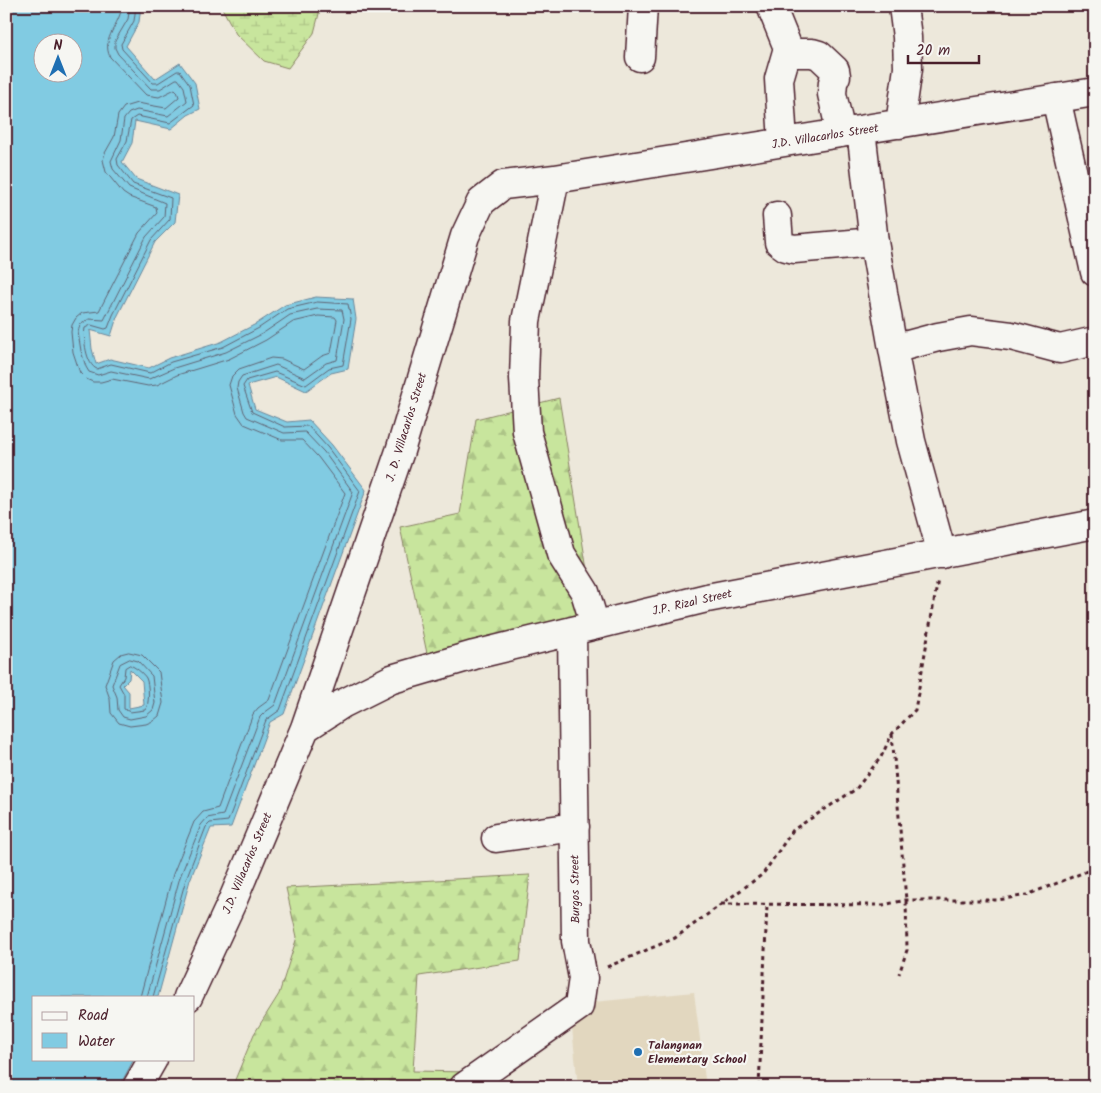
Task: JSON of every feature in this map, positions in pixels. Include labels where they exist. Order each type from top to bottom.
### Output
[{"type":"street","points":[[640,57],[643,6]]},
{"type":"street","points":[[771,6],[788,48],[794,53],[812,53],[819,56],[834,70],[836,76],[833,82],[832,94],[851,131],[911,441],[942,554]]},
{"type":"street","points":[[900,124],[908,68],[903,6]]},
{"type":"street","points":[[783,142],[779,80],[788,48]]},
{"type":"street","name":"J.D. Villacarlos Street","points":[[555,179],[1095,92]]},
{"type":"street","points":[[1056,98],[1095,272]]},
{"type":"street","name":"Burgos Street","points":[[464,1087],[580,1006],[582,978],[576,941],[575,826],[585,592],[561,554],[527,432],[524,378],[526,321],[555,179]]},
{"type":"street","name":"J. D. Villacarlos Street","points":[[304,728],[400,451],[465,236],[481,202],[502,185],[555,179]]},
{"type":"street","points":[[777,216],[779,242],[786,247],[804,249],[874,242]]},
{"type":"street","points":[[893,349],[938,337],[971,331],[1011,336],[1060,349],[1095,342]]},
{"type":"street","name":"J.P. Rizal Street","points":[[304,728],[342,704],[392,679],[474,655],[707,598],[1095,524]]},
{"type":"street","name":"J.D. Villacarlos Street","points":[[188,996],[232,902],[304,728]]},
{"type":"street","points":[[496,838],[575,826]]},
{"type":"street","points":[[137,1087],[152,1060]]},
{"type":"path","points":[[582,978],[675,938],[764,874],[793,830],[856,789],[881,757],[892,734],[915,710],[942,554]]},
{"type":"path","points":[[892,734],[906,900],[907,950],[899,974]]},
{"type":"path","points":[[720,904],[767,906],[884,905],[906,900],[998,900],[1027,895],[1095,868]]},
{"type":"path","points":[[759,1087],[767,906]]},
{"type":"shaded area","name":"Talangnan Elementary School","points":[[694,992],[706,1087],[578,1087],[571,1018],[594,1002]]},
{"type":"green space","points":[[221,6],[321,6],[314,33],[288,68],[264,61],[236,34]]},
{"type":"green space","points":[[559,398],[595,619],[428,658],[400,527],[460,514],[476,419]]},
{"type":"green space","points":[[530,875],[520,961],[419,976],[413,1071],[468,1072],[467,1087],[232,1087],[254,1034],[279,994],[297,937],[286,888]]},
{"type":"water","points":[[6,6],[141,6],[139,22],[126,46],[155,79],[180,63],[195,83],[200,109],[188,115],[171,129],[135,121],[132,143],[122,162],[136,179],[178,195],[175,222],[155,242],[117,317],[111,336],[90,330],[96,364],[110,359],[149,368],[169,358],[221,342],[256,324],[285,305],[316,297],[353,299],[356,319],[348,369],[331,373],[306,391],[276,377],[248,385],[255,409],[287,422],[309,420],[332,445],[366,490],[284,714],[270,722],[231,827],[211,828],[190,880],[158,996],[32,996],[32,1060],[133,1060],[119,1087],[6,1087]],"holes":[[[130,669],[142,681],[144,705],[129,708],[129,692],[123,685],[129,679]]]},
{"type":"place","name":"Talangnan Elementary School","points":[[638,1052]]}]
